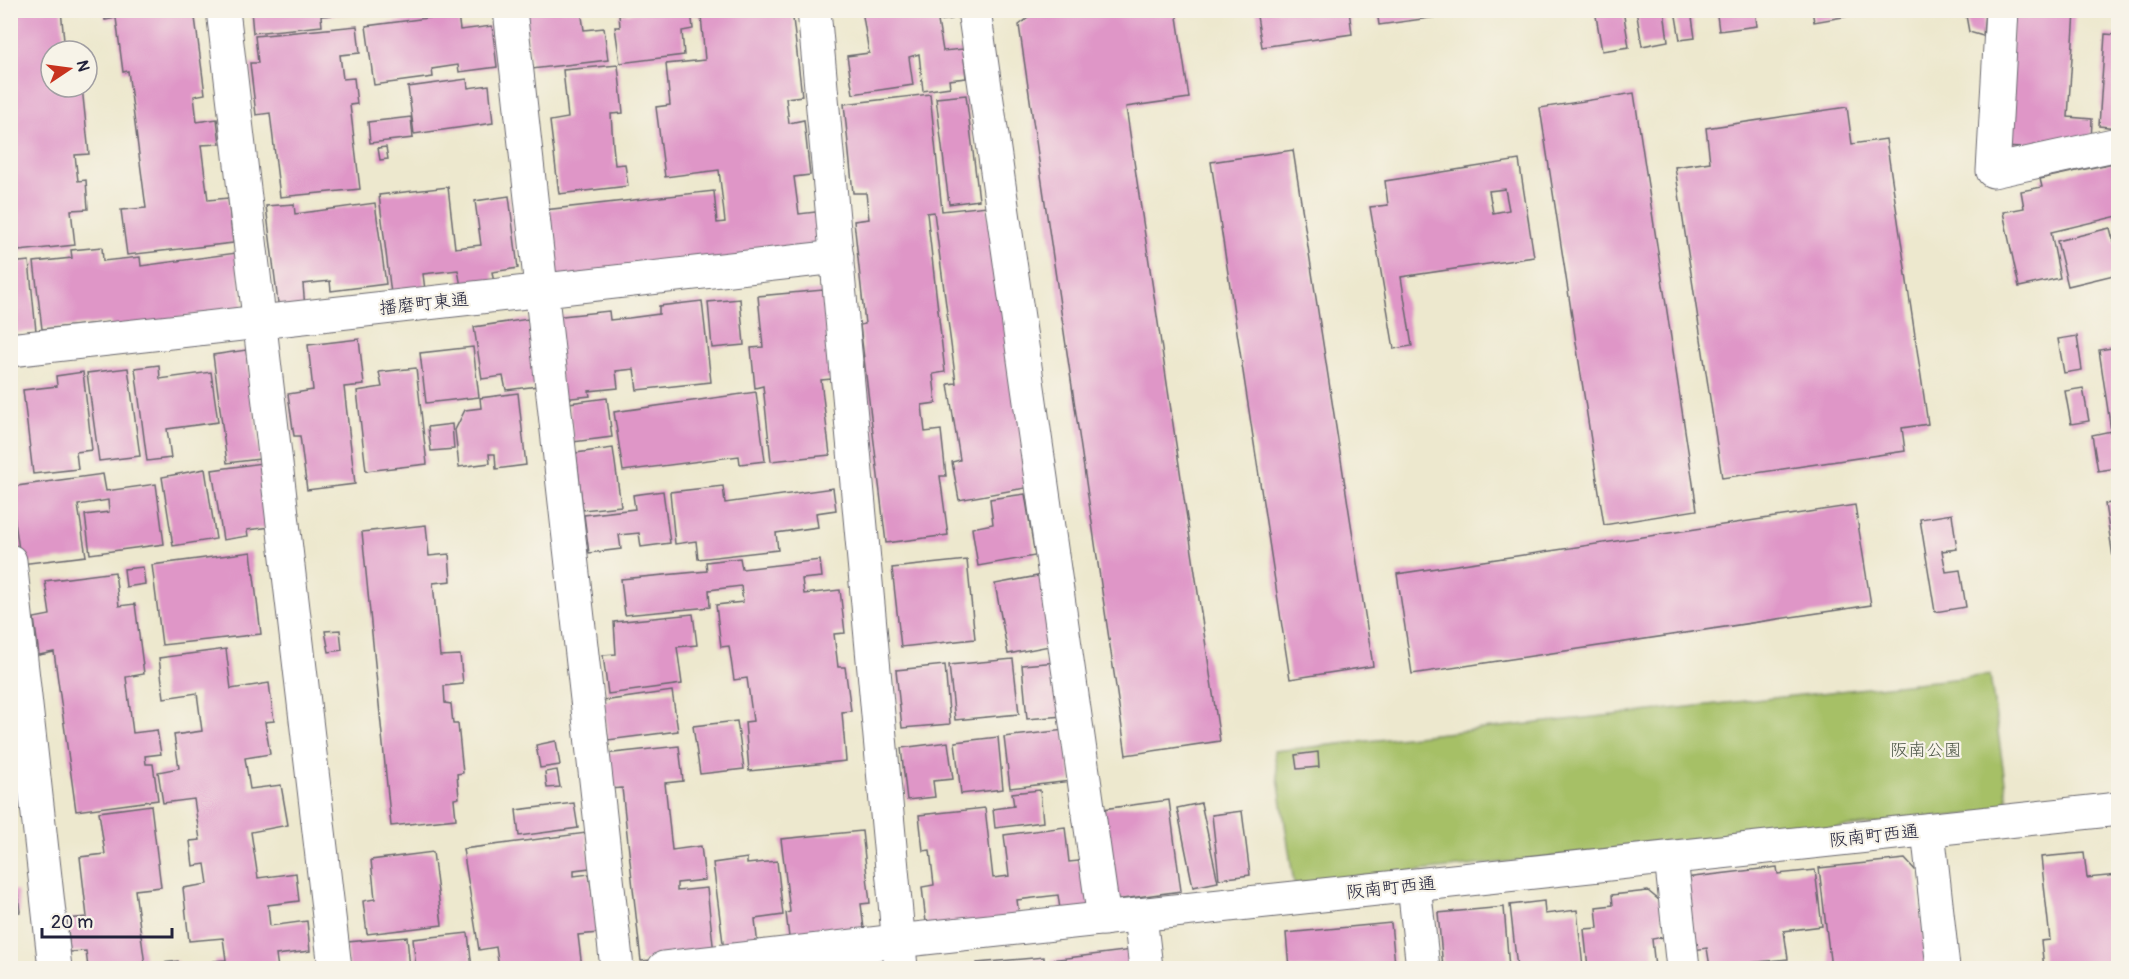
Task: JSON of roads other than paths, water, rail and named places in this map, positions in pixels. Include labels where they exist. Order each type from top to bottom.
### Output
[{"type":"street","points":[[223,10],[335,969]]},
{"type":"street","points":[[510,10],[617,969]]},
{"type":"street","points":[[814,10],[899,955]]},
{"type":"street","points":[[974,10],[1104,919]]},
{"type":"street","points":[[2002,10],[1993,171],[2118,144]]},
{"type":"street","name":"播磨町東通","points":[[10,350],[837,257]]},
{"type":"street","points":[[10,561],[55,969]]},
{"type":"street","name":"阪南町西通","points":[[664,969],[899,955],[1104,919],[2118,809]]},
{"type":"street","points":[[1928,830],[1943,969]]},
{"type":"street","points":[[1671,858],[1683,969]]},
{"type":"street","points":[[1414,886],[1423,969]]},
{"type":"street","points":[[1140,916],[1146,969]]},
{"type":"park label","name":"阪南公園","points":[[1926,750]]}]
